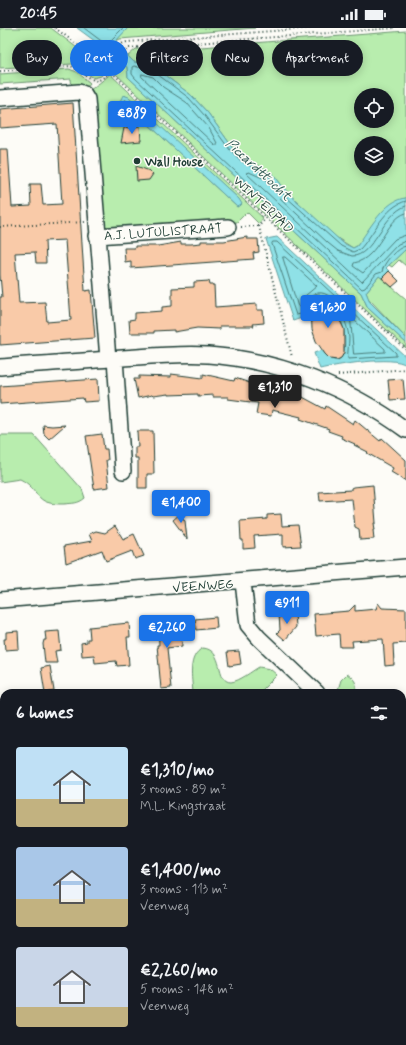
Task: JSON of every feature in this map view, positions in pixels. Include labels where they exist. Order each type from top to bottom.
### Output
[{"type":"street","name":"A.J. LUTULISTRAAT","points":[[0,98],[78,92],[84,94],[87,99],[96,228],[123,471]]},
{"type":"street","name":"A.J. LUTULISTRAAT","points":[[96,228],[228,227]]},
{"type":"street","points":[[0,367],[167,355],[208,355],[242,359],[296,372],[360,401],[406,430]]},
{"type":"street","name":"VEENWEG","points":[[0,600],[243,582],[406,567]]},
{"type":"street","points":[[243,582],[248,625],[258,638],[313,689]]},
{"type":"path","name":"WINTERPAD","points":[[55,28],[71,40]]},
{"type":"path","points":[[128,42],[313,28]]},
{"type":"path","points":[[128,49],[395,28]]},
{"type":"path","points":[[0,71],[70,66]]},
{"type":"path","points":[[87,76],[95,81],[104,76]]},
{"type":"path","name":"WINTERPAD","points":[[115,76],[406,350]]},
{"type":"path","points":[[228,227],[259,226],[266,218]]},
{"type":"path","points":[[259,226],[296,372]]},
{"type":"path","points":[[0,228],[96,228]]},
{"type":"path","points":[[331,376],[406,369]]},
{"type":"green space","points":[[0,28],[51,28],[70,43],[70,64],[62,65],[62,40],[12,40],[12,67],[0,68]]},
{"type":"green space","points":[[128,28],[255,28],[120,39],[116,40]]},
{"type":"green space","points":[[406,31],[406,198],[386,209],[357,246],[353,248],[334,236],[288,193],[273,174],[244,158],[233,148],[208,113],[191,95],[166,76],[203,76],[203,47],[211,46],[211,76],[264,76],[264,42],[272,41],[272,76],[363,76],[363,40],[291,40]]},
{"type":"green space","points":[[136,49],[136,62],[128,56]]},
{"type":"green space","points":[[70,69],[70,76],[82,76],[90,83],[86,88],[72,88],[71,79],[0,84],[0,74],[12,73],[12,76],[62,76],[62,70]]},
{"type":"green space","points":[[91,76],[101,76],[94,78]]},
{"type":"green space","points":[[108,76],[112,76],[263,218],[259,224],[247,212],[237,222],[101,232],[89,91]],"holes":[[[125,95],[239,199],[237,207],[145,121],[118,118]]]},
{"type":"green space","points":[[118,76],[128,76],[361,293],[368,308],[406,343],[406,348]]},
{"type":"green space","points":[[406,249],[406,266],[399,260],[392,267],[389,265]]},
{"type":"green space","points":[[379,276],[406,299],[406,338],[368,298],[366,292]]},
{"type":"green space","points":[[0,435],[34,435],[82,489],[85,498],[75,503],[54,504],[42,499],[27,483],[20,479],[0,482]]},
{"type":"green space","points":[[203,648],[210,650],[214,654],[226,681],[231,682],[238,680],[259,667],[270,669],[277,675],[263,689],[193,689],[192,668],[195,656]]},
{"type":"green space","points":[[347,674],[355,682],[356,689],[338,689],[341,680]]},
{"type":"water","points":[[77,28],[128,28],[117,40],[93,40]]},
{"type":"water","name":"Piccardttocht","points":[[128,56],[136,62],[136,76],[166,76],[191,95],[208,113],[233,148],[243,158],[273,174],[288,193],[343,243],[353,248],[357,246],[384,209],[398,200],[406,198],[406,249],[386,268],[389,271],[382,278],[379,276],[366,292],[370,302],[406,338],[406,343],[368,308],[361,293],[128,77]]},
{"type":"water","points":[[123,95],[129,97],[239,199],[242,204],[237,207],[145,121],[118,118],[117,108]]},
{"type":"water","points":[[277,237],[406,357],[406,365],[400,362],[378,361],[351,363],[320,369],[314,353],[322,350],[332,359],[339,359],[343,353],[345,342],[344,329],[332,304],[322,297],[316,298],[312,302],[310,315],[293,321],[266,239]]},
{"type":"building","points":[[73,103],[85,291],[91,290],[95,338],[0,345],[0,297],[2,297],[0,275],[0,149],[8,149],[12,207],[31,206],[30,184],[41,184],[43,205],[62,204],[57,124],[0,128],[0,109]],"holes":[[[65,240],[71,320],[47,322],[45,302],[19,303],[15,253],[35,252],[36,263],[46,263],[45,241]]]},
{"type":"building","points":[[140,126],[141,141],[121,143],[124,128]]},
{"type":"building","points":[[136,166],[150,171],[153,174],[149,180],[137,181]]},
{"type":"building","points":[[247,237],[247,239],[258,239],[259,252],[253,253],[254,259],[131,268],[131,261],[125,262],[124,248],[135,248],[135,246],[158,246],[181,242],[181,244],[191,244],[201,243],[201,241],[224,241]]},
{"type":"building","points":[[389,271],[399,281],[392,287],[382,278]]},
{"type":"building","points":[[209,281],[210,285],[214,285],[215,307],[257,304],[257,310],[263,310],[264,323],[253,324],[254,326],[220,326],[220,329],[197,328],[174,332],[174,330],[154,331],[154,333],[130,333],[129,320],[135,319],[135,313],[162,311],[162,307],[172,306],[172,288],[194,287],[194,282]]},
{"type":"building","points":[[321,297],[326,299],[334,308],[344,329],[344,353],[341,358],[337,360],[330,359],[325,354],[316,341],[312,329],[311,304],[314,299]]},
{"type":"building","points":[[171,374],[203,378],[203,374],[234,381],[235,378],[265,388],[266,384],[296,397],[297,394],[325,409],[326,406],[353,424],[355,420],[380,441],[382,438],[406,460],[406,481],[391,472],[393,468],[354,445],[355,444],[341,438],[342,436],[328,431],[329,429],[300,419],[301,417],[272,410],[271,416],[256,414],[258,403],[228,399],[228,397],[213,397],[213,395],[198,396],[198,394],[152,395],[138,398],[134,379],[139,379],[139,376],[171,377]]},
{"type":"building","points":[[98,379],[99,401],[84,402],[83,398],[0,404],[0,386]]},
{"type":"building","points":[[403,379],[405,399],[390,400],[388,380]]},
{"type":"building","points":[[43,425],[65,425],[49,439],[44,434]]},
{"type":"building","points":[[137,431],[153,431],[154,474],[147,474],[147,488],[138,488],[138,458],[135,458],[135,447],[138,447]]},
{"type":"building","points":[[102,434],[104,449],[107,449],[108,460],[106,460],[109,487],[94,489],[86,436]]},
{"type":"building","points":[[373,485],[376,523],[374,523],[375,530],[373,530],[374,539],[360,540],[359,529],[355,527],[352,499],[320,501],[319,492],[351,490],[353,487]]},
{"type":"building","points":[[180,514],[185,521],[187,539],[173,520]]},
{"type":"building","points":[[281,514],[282,526],[298,525],[301,546],[283,547],[283,534],[254,536],[255,548],[243,549],[240,521],[267,519],[267,515]]},
{"type":"building","points":[[115,526],[123,539],[134,534],[144,556],[135,559],[132,551],[106,561],[102,550],[66,563],[64,546],[92,541],[89,534],[96,531],[105,533]]},
{"type":"building","points":[[378,603],[382,608],[406,609],[406,643],[393,644],[394,665],[385,666],[383,639],[352,641],[353,647],[340,647],[339,634],[316,636],[314,614],[349,611],[355,605],[355,611],[376,609]]},
{"type":"building","points":[[295,613],[296,627],[285,640],[277,633],[280,630],[279,614]]},
{"type":"building","points":[[216,617],[217,628],[196,630],[195,619]]},
{"type":"building","points":[[171,619],[171,627],[181,626],[182,646],[167,648],[171,688],[161,689],[157,645],[159,645],[158,620]]},
{"type":"building","points":[[129,623],[130,637],[127,637],[129,665],[117,666],[116,661],[95,663],[94,655],[82,656],[81,643],[87,642],[87,639],[90,639],[89,627]]},
{"type":"building","points":[[18,631],[19,649],[5,650],[4,639],[6,639],[6,632]]},
{"type":"building","points":[[59,631],[61,650],[55,651],[57,663],[45,663],[43,644],[44,640],[46,640],[45,632]]},
{"type":"building","points":[[239,651],[241,664],[229,666],[227,652]]},
{"type":"building","points":[[50,666],[54,689],[44,689],[41,668]]},
{"type":"place","name":"Wall House","points":[[137,161]]}]
